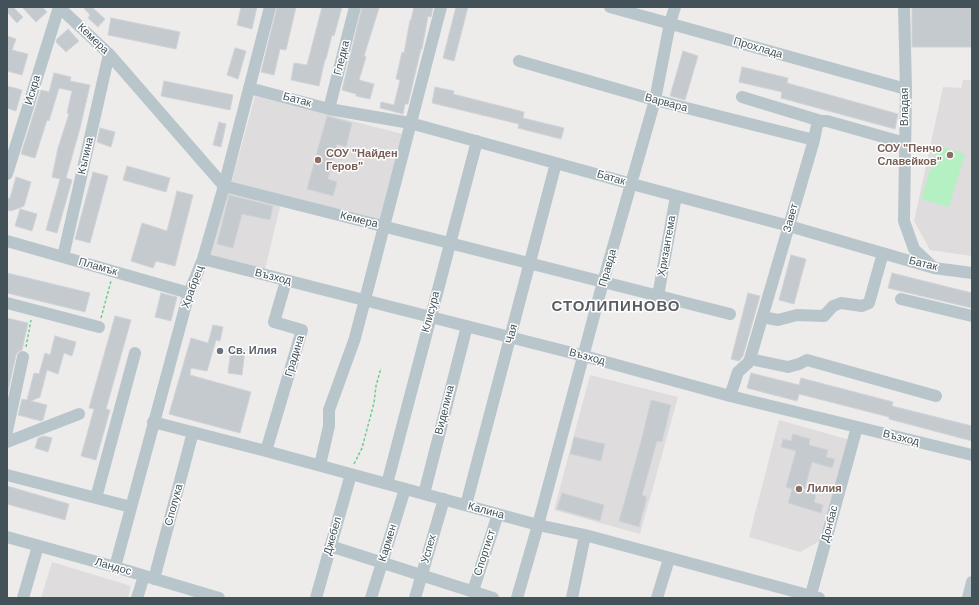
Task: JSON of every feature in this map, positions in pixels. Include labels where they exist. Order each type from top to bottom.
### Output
[{"type":"street","name":"Кемера","points":[[59,7],[109,54],[224,186],[730,314]]},
{"type":"street","name":"Искра","points":[[7,174],[59,7]]},
{"type":"street","name":"Храбрец","points":[[115,567],[189,293],[203,260],[224,186],[270,7]]},
{"type":"street","name":"Гледка","points":[[329,109],[355,7]]},
{"type":"street","points":[[320,466],[329,426],[329,410],[355,338],[441,7]]},
{"type":"street","name":"Прохлада","points":[[610,7],[906,89]]},
{"type":"street","name":"Правда","points":[[517,598],[603,282],[655,100],[670,23],[675,7]]},
{"type":"street","name":"Владая","points":[[904,7],[906,89],[904,221],[914,249],[934,268]]},
{"type":"street","name":"Къпина","points":[[63,257],[109,54]]},
{"type":"street","name":"Варвара","points":[[520,61],[655,100],[814,140]]},
{"type":"street","name":"Батак","points":[[249,88],[329,109],[410,123],[789,226],[934,268],[972,273]]},
{"type":"street","points":[[742,97],[821,121],[905,142]]},
{"type":"street","name":"Завет","points":[[730,396],[738,372],[748,363],[750,359],[814,140],[817,125],[821,121]]},
{"type":"street","name":"Клисура","points":[[387,484],[477,141]]},
{"type":"street","name":"Чая","points":[[466,505],[556,163]]},
{"type":"street","name":"Хризантема","points":[[658,296],[676,196]]},
{"type":"street","name":"Пламък","points":[[7,241],[189,293]]},
{"type":"street","points":[[762,317],[778,320],[797,315],[824,316],[833,306],[841,302],[862,306],[869,303],[883,253]]},
{"type":"street","name":"Възход","points":[[203,260],[584,356],[730,396],[972,455]]},
{"type":"street","name":"Градина","points":[[266,451],[302,330],[274,322],[286,281]]},
{"type":"street","points":[[901,298],[972,316]]},
{"type":"street","points":[[7,303],[99,327]]},
{"type":"street","name":"Виделина","points":[[424,494],[467,326]]},
{"type":"street","points":[[96,498],[135,352]]},
{"type":"street","points":[[7,431],[24,357]]},
{"type":"street","points":[[750,359],[788,367],[807,360],[936,396]]},
{"type":"street","points":[[7,442],[79,414]]},
{"type":"street","name":"Калина","points":[[153,422],[538,525],[585,535],[813,597]]},
{"type":"street","name":"Донбас","points":[[813,597],[857,427]]},
{"type":"street","name":"Сполука","points":[[137,598],[149,577],[193,432]]},
{"type":"street","name":"Джебел","points":[[316,598],[351,474]]},
{"type":"street","points":[[7,475],[131,507]]},
{"type":"street","name":"Кармен","points":[[371,598],[404,488]]},
{"type":"street","name":"Успех","points":[[415,598],[444,499]]},
{"type":"street","name":"Спортист","points":[[467,593],[498,514]]},
{"type":"street","points":[[572,598],[585,535]]},
{"type":"street","name":"Ландос","points":[[7,537],[149,577],[204,596],[219,598]]},
{"type":"street","points":[[23,598],[38,546]]},
{"type":"street","points":[[330,546],[422,575],[467,593],[493,598]]},
{"type":"street","points":[[657,598],[669,559]]},
{"type":"street","points":[[968,598],[972,582]]},
{"type":"path","points":[[99,327],[113,271]]},
{"type":"path","points":[[24,357],[34,309]]},
{"type":"path","points":[[351,474],[362,448],[374,403],[376,386],[381,368]]},
{"type":"shaded area","name":"СОУ \"Пенчо Славейков\"","points":[[963,80],[972,80],[972,256],[930,250],[914,221],[943,87],[961,88]]},
{"type":"shaded area","name":"СОУ \"Найден Геров\"","points":[[255,96],[406,135],[381,221],[231,184]]},
{"type":"shaded area","points":[[225,187],[281,202],[264,274],[205,258]]},
{"type":"shaded area","points":[[590,375],[678,397],[640,534],[554,510]]},
{"type":"shaded area","name":"Лилия","points":[[779,420],[850,440],[825,538],[800,552],[749,537]]},
{"type":"shaded area","points":[[52,562],[131,586],[128,598],[41,598]]},
{"type":"green space","points":[[938,146],[965,154],[949,207],[921,199]]},
{"type":"building","points":[[7,7],[13,7],[23,17],[17,23],[7,12]]},
{"type":"building","points":[[22,7],[42,7],[47,12],[36,22]]},
{"type":"building","points":[[83,7],[92,7],[105,19],[98,27],[88,18],[90,15]]},
{"type":"building","points":[[241,7],[257,7],[252,29],[237,25]]},
{"type":"building","points":[[277,7],[296,7],[286,50],[280,49],[274,75],[261,72]]},
{"type":"building","points":[[322,7],[342,7],[334,36],[332,35],[325,59],[319,86],[291,80],[294,63],[307,65]]},
{"type":"building","points":[[362,7],[379,8],[364,56],[366,57],[359,80],[374,84],[370,99],[356,96],[356,94],[342,90]]},
{"type":"building","points":[[414,7],[433,7],[431,17],[428,16],[422,49],[408,104],[405,104],[403,114],[380,108],[381,102],[394,105],[400,80],[396,79],[402,52],[404,53]]},
{"type":"building","points":[[456,7],[468,7],[454,61],[443,58]]},
{"type":"building","points":[[912,7],[972,7],[972,47],[912,47]]},
{"type":"building","points":[[111,18],[180,32],[176,49],[108,35]]},
{"type":"building","points":[[68,29],[79,41],[66,52],[56,42],[57,39]]},
{"type":"building","points":[[7,36],[16,39],[12,50],[28,54],[22,75],[7,71]]},
{"type":"building","points":[[235,48],[246,51],[238,79],[227,75]]},
{"type":"building","points":[[683,51],[698,56],[685,100],[670,96]]},
{"type":"building","points":[[742,67],[788,78],[787,83],[898,114],[895,129],[781,98],[782,92],[739,82]]},
{"type":"building","points":[[54,73],[71,77],[70,81],[90,85],[66,178],[72,180],[57,233],[46,230],[60,179],[52,177],[58,148],[69,114],[67,113],[72,91],[59,88],[49,121],[47,120],[35,158],[21,154],[41,90],[49,92]]},
{"type":"building","points":[[164,81],[233,95],[230,110],[161,96]]},
{"type":"building","points":[[7,86],[22,90],[16,111],[7,108]]},
{"type":"building","points":[[435,87],[454,91],[453,94],[524,112],[523,118],[564,128],[561,139],[518,128],[519,124],[432,103]]},
{"type":"building","points":[[327,116],[352,123],[346,147],[337,144],[328,179],[337,182],[333,196],[307,189]]},
{"type":"building","points":[[219,122],[226,124],[221,147],[213,145]]},
{"type":"building","points":[[100,128],[115,132],[111,147],[97,142]]},
{"type":"building","points":[[127,166],[170,178],[166,192],[123,180]]},
{"type":"building","points":[[93,172],[108,176],[90,243],[75,239]]},
{"type":"building","points":[[16,177],[31,182],[24,206],[11,211],[7,210],[7,199],[10,198]]},
{"type":"building","points":[[177,191],[193,195],[175,266],[156,261],[153,268],[131,261],[142,223],[167,231]]},
{"type":"building","points":[[229,195],[273,206],[270,220],[242,214],[233,248],[217,244]]},
{"type":"building","points":[[20,209],[37,214],[32,231],[15,226]]},
{"type":"building","points":[[791,255],[806,259],[794,304],[779,300]]},
{"type":"building","points":[[7,273],[90,293],[85,312],[7,293]]},
{"type":"building","points":[[892,273],[972,293],[972,308],[888,288]]},
{"type":"building","points":[[161,293],[177,297],[171,321],[155,317]]},
{"type":"building","points":[[748,293],[760,296],[743,356],[739,361],[731,359]]},
{"type":"building","points":[[115,316],[131,320],[106,409],[110,410],[96,460],[81,456],[94,409],[89,408]]},
{"type":"building","points":[[7,318],[28,323],[22,350],[16,355],[7,396]]},
{"type":"building","points":[[213,325],[223,327],[220,341],[216,340],[207,371],[191,368],[190,375],[251,392],[240,433],[169,414],[191,338],[208,343]]},
{"type":"building","points":[[55,336],[76,342],[72,356],[64,353],[58,374],[47,370],[40,397],[31,401],[47,405],[43,420],[41,421],[18,415],[22,399],[27,400],[34,373],[39,374],[45,353],[50,355]]},
{"type":"building","points":[[231,348],[245,350],[242,375],[228,373]]},
{"type":"building","points":[[751,373],[799,385],[801,378],[893,402],[892,406],[972,426],[972,441],[889,419],[889,417],[799,394],[797,401],[747,388]]},
{"type":"building","points":[[651,400],[671,405],[662,442],[657,441],[642,495],[647,497],[639,527],[619,521]]},
{"type":"building","points":[[793,434],[810,439],[809,445],[828,450],[826,457],[835,459],[832,468],[812,462],[804,492],[816,495],[814,502],[823,505],[821,513],[788,503],[792,489],[786,487],[796,451],[781,447],[783,439],[791,441]]},
{"type":"building","points":[[44,436],[52,438],[48,452],[35,448],[38,438]]},
{"type":"building","points":[[574,437],[605,444],[601,461],[570,454]]},
{"type":"building","points":[[7,486],[69,504],[65,520],[7,504]]},
{"type":"building","points":[[562,493],[604,505],[600,521],[557,509]]},
{"type":"place","name":"СОУ \"Пенчо Славейков\"","points":[[950,155]]},
{"type":"place","name":"СОУ \"Найден Геров\"","points":[[318,160]]},
{"type":"place","name":"Св. Илия","points":[[220,351]]},
{"type":"place","name":"Лилия","points":[[799,489]]},
{"type":"district","name":"СТОЛИПИНОВО","points":[[616,307]]}]
